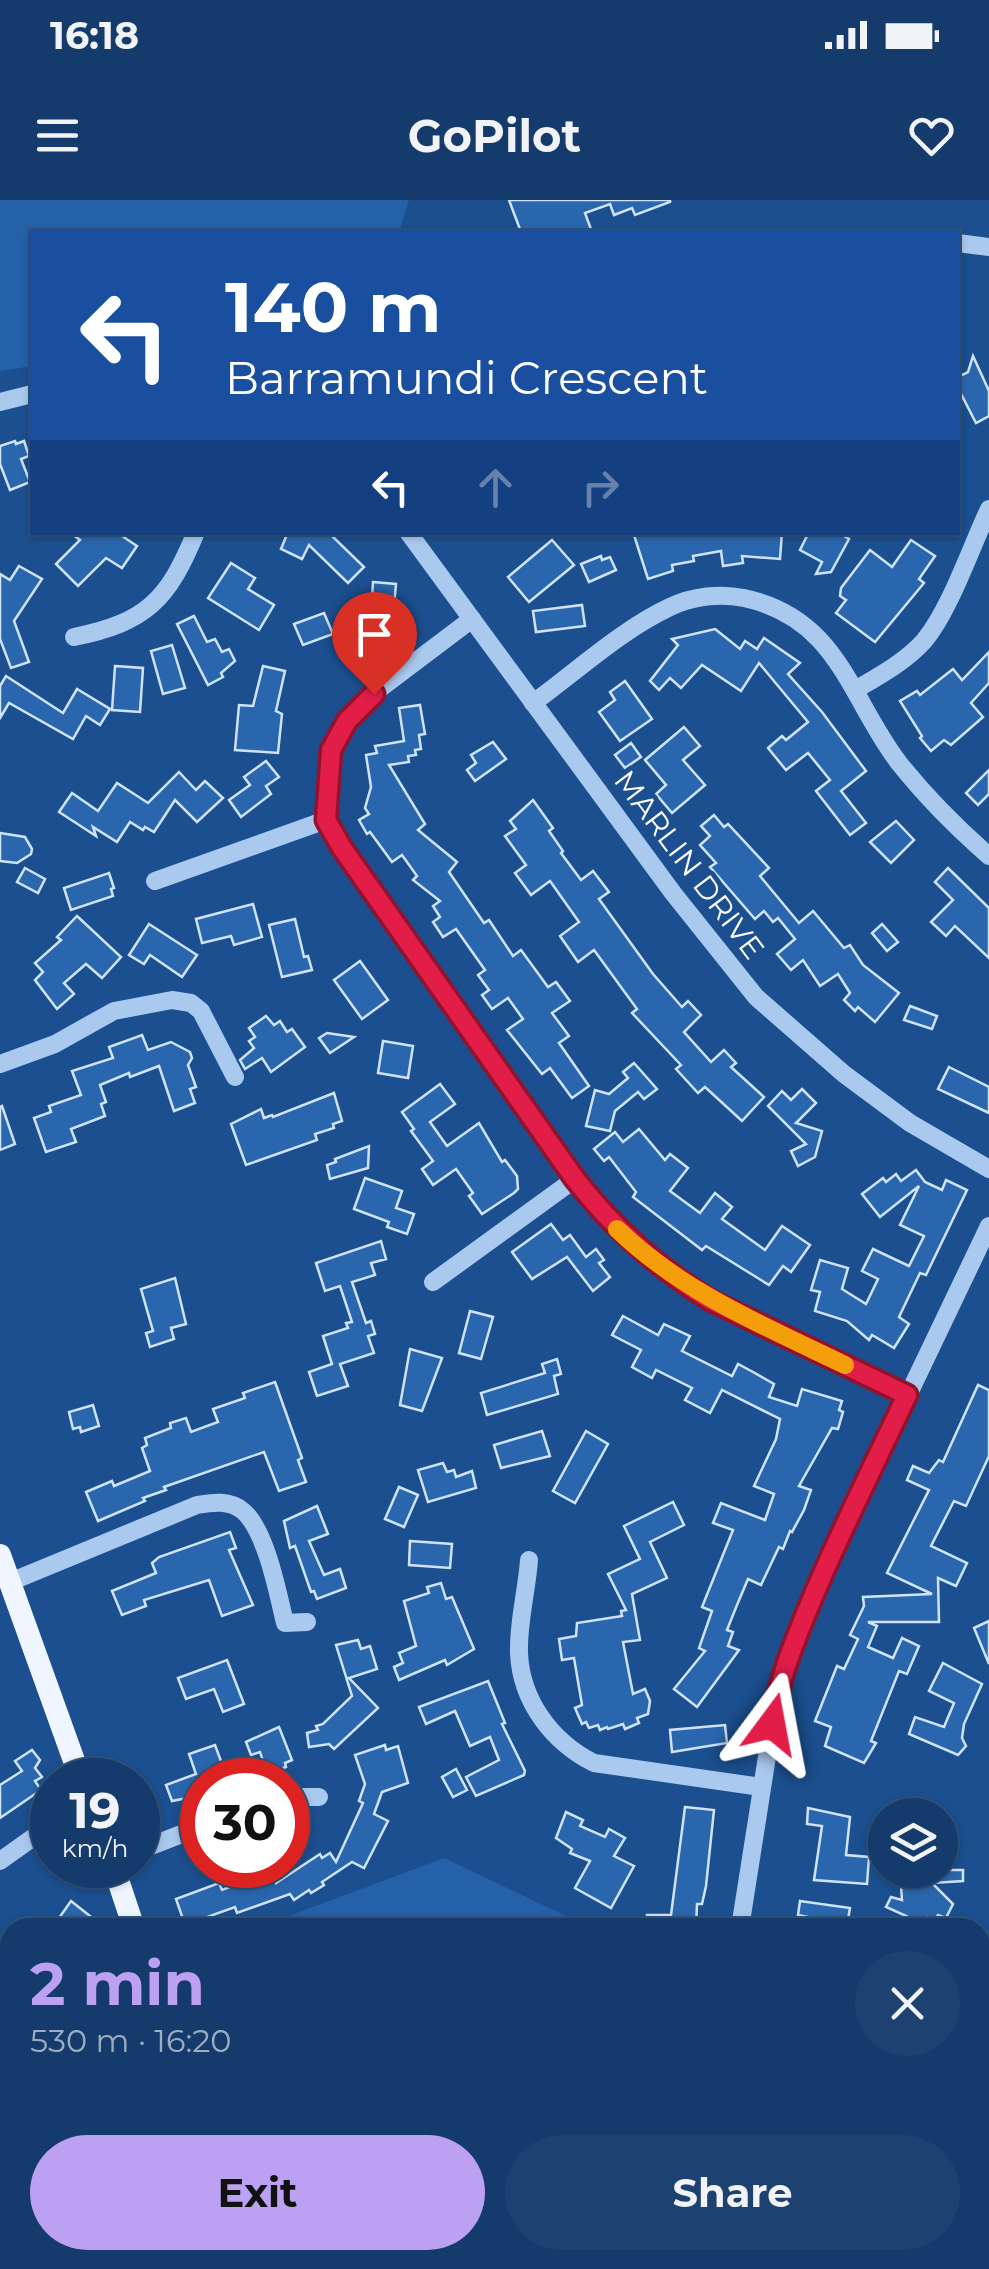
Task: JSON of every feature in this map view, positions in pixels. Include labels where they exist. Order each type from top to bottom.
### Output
[{"type":"main road","points":[[4,1571],[74,1758]]},
{"type":"main road","points":[[120,1888],[131,1918]]},
{"type":"street","points":[[960,243],[989,248]]},
{"type":"street","points":[[0,402],[30,394]]},
{"type":"street","points":[[854,690],[892,668],[924,641],[942,612],[989,508]]},
{"type":"street","points":[[74,637],[100,632],[149,608],[168,590],[195,535]]},
{"type":"street","name":"MARLIN DRIVE","points":[[410,535],[673,893],[756,996],[829,1062],[910,1123],[989,1169]]},
{"type":"street","points":[[533,703],[673,605],[703,596],[733,596],[762,602],[790,614],[830,649],[900,763],[959,830],[989,856]]},
{"type":"street","points":[[472,620],[374,694],[347,721],[331,750],[326,820],[575,1179],[616,1228],[679,1281],[710,1300],[907,1395]]},
{"type":"street","points":[[154,881],[326,820]]},
{"type":"street","points":[[0,1064],[55,1044],[114,1012],[172,1000],[191,1003],[201,1011],[235,1077]]},
{"type":"street","points":[[433,1282],[575,1179]]},
{"type":"street","points":[[741,1918],[776,1693],[826,1565],[989,1226]]},
{"type":"street","points":[[4,1571],[198,1505],[226,1504],[244,1512],[260,1536],[285,1623],[306,1622]]},
{"type":"street","points":[[529,1560],[519,1656],[534,1703],[554,1736],[594,1763],[761,1787]]},
{"type":"street","points":[[310,1797],[319,1797]]},
{"type":"street","points":[[0,1861],[30,1840]]},
{"type":"shaded area","points":[[0,200],[409,200],[400,230],[30,230],[30,366],[0,371]]},
{"type":"shaded area","points":[[444,1858],[570,1918],[283,1918]]},
{"type":"building","points":[[509,200],[670,200],[635,215],[632,208],[614,215],[610,204],[585,213],[591,230],[520,230]]},
{"type":"building","points":[[973,356],[989,391],[989,416],[976,423],[960,392],[960,376],[968,372]]},
{"type":"building","points":[[24,441],[29,456],[21,459],[30,482],[10,490],[0,464],[0,446]]},
{"type":"building","points":[[73,535],[120,535],[137,546],[122,568],[106,558],[78,586],[56,564],[80,540]]},
{"type":"building","points":[[287,535],[331,535],[364,567],[348,583],[309,545],[302,559],[281,549]]},
{"type":"building","points":[[634,535],[782,535],[780,559],[742,556],[743,563],[723,566],[721,551],[693,556],[694,561],[672,565],[673,571],[648,579]]},
{"type":"building","points":[[808,535],[842,535],[849,539],[831,572],[816,574],[822,562],[800,550]]},
{"type":"building","points":[[552,540],[574,565],[529,602],[508,577]]},
{"type":"building","points":[[911,540],[935,556],[919,579],[924,583],[875,642],[836,613],[846,600],[840,596],[841,588],[870,550],[892,567]]},
{"type":"building","points":[[601,556],[602,560],[610,557],[616,570],[589,582],[581,564]]},
{"type":"building","points":[[231,563],[255,578],[248,589],[274,605],[259,630],[208,598]]},
{"type":"building","points":[[19,566],[42,579],[14,621],[29,662],[11,668],[0,639],[0,574],[10,580]]},
{"type":"building","points":[[373,582],[396,584],[394,607],[402,608],[400,628],[370,628]]},
{"type":"building","points":[[582,605],[585,626],[536,632],[533,611]]},
{"type":"building","points":[[324,613],[333,634],[303,645],[294,624]]},
{"type":"building","points":[[194,616],[207,642],[215,639],[222,652],[229,649],[235,661],[221,673],[223,677],[208,685],[177,624]]},
{"type":"building","points":[[715,629],[740,649],[745,641],[757,649],[764,638],[800,663],[788,674],[866,771],[841,791],[866,823],[850,835],[816,791],[830,780],[808,753],[786,770],[768,748],[782,736],[786,740],[808,722],[759,663],[741,691],[702,665],[681,688],[670,678],[659,690],[650,681],[678,645],[672,639]]},
{"type":"building","points":[[172,645],[185,688],[163,694],[151,651]]},
{"type":"building","points":[[989,652],[989,683],[971,703],[983,717],[951,745],[944,740],[931,751],[900,701],[917,691],[920,695],[953,669],[962,680]]},
{"type":"building","points":[[115,666],[143,668],[140,712],[112,710]]},
{"type":"building","points":[[263,666],[285,671],[276,711],[282,714],[278,753],[235,750],[239,705],[253,706]]},
{"type":"building","points":[[6,676],[63,713],[77,689],[110,709],[100,725],[86,716],[73,739],[9,703],[0,718],[0,686]]},
{"type":"building","points":[[625,681],[652,719],[620,741],[599,712],[615,700],[610,692]]},
{"type":"building","points":[[420,705],[425,734],[419,735],[421,749],[408,756],[409,762],[389,765],[425,824],[418,830],[457,862],[449,872],[484,923],[489,920],[513,956],[521,950],[548,987],[556,982],[570,1001],[552,1013],[569,1036],[559,1043],[589,1086],[572,1098],[550,1068],[542,1074],[507,1030],[523,1019],[508,998],[492,1009],[482,995],[489,990],[478,975],[485,970],[456,929],[443,937],[433,922],[440,917],[433,906],[440,901],[413,880],[417,876],[402,855],[392,862],[359,820],[369,814],[365,808],[371,787],[366,755],[377,753],[375,746],[404,741],[399,708]]},
{"type":"building","points":[[684,727],[700,746],[683,760],[705,785],[672,813],[656,794],[666,785],[645,760]]},
{"type":"building","points":[[493,742],[506,759],[475,781],[467,770],[476,763],[471,755]]},
{"type":"building","points":[[631,743],[641,757],[625,768],[615,755]]},
{"type":"building","points":[[266,761],[279,777],[266,786],[271,794],[241,817],[229,800],[250,785],[244,777]]},
{"type":"building","points":[[989,770],[989,794],[978,805],[966,793]]},
{"type":"building","points":[[179,772],[196,790],[205,781],[223,798],[197,822],[175,800],[154,832],[130,822],[117,842],[93,827],[96,836],[59,812],[72,793],[98,811],[117,783],[148,803]]},
{"type":"building","points":[[533,800],[553,828],[549,831],[561,853],[581,880],[593,871],[609,892],[599,899],[653,974],[682,1007],[688,1001],[701,1015],[684,1032],[711,1062],[724,1050],[736,1063],[731,1067],[764,1097],[742,1121],[705,1087],[698,1093],[676,1069],[681,1065],[632,1013],[637,1009],[594,950],[578,962],[560,936],[579,922],[550,881],[531,895],[515,873],[526,865],[505,836],[516,829],[510,821]]},
{"type":"building","points":[[714,815],[724,827],[728,824],[769,868],[760,876],[799,923],[813,911],[844,948],[850,945],[863,965],[899,993],[875,1022],[844,1000],[850,993],[838,974],[820,986],[803,960],[791,970],[777,954],[795,939],[778,918],[773,922],[764,911],[755,919],[710,867],[716,863],[700,845],[710,836],[701,826]]},
{"type":"building","points":[[896,821],[914,840],[891,863],[870,842]]},
{"type":"building","points":[[0,833],[25,837],[31,854],[17,863],[0,861]]},
{"type":"building","points":[[25,868],[45,879],[38,893],[17,882]]},
{"type":"building","points":[[948,868],[989,908],[989,958],[955,926],[946,936],[931,922],[953,900],[935,882]]},
{"type":"building","points":[[109,873],[113,896],[71,910],[64,888]]},
{"type":"building","points":[[253,904],[262,937],[234,945],[231,936],[202,943],[196,919]]},
{"type":"building","points":[[77,916],[121,957],[102,978],[86,964],[64,983],[74,994],[57,1009],[35,980],[43,972],[35,963],[61,940],[57,937]]},
{"type":"building","points":[[295,919],[304,957],[308,956],[312,970],[282,977],[269,925]]},
{"type":"building","points":[[149,924],[197,955],[182,977],[150,955],[144,964],[129,955]]},
{"type":"building","points":[[882,924],[898,942],[887,951],[872,933]]},
{"type":"building","points":[[360,961],[388,1000],[362,1019],[334,980]]},
{"type":"building","points":[[910,1006],[937,1016],[932,1029],[904,1020]]},
{"type":"building","points":[[266,1016],[274,1025],[280,1021],[287,1032],[292,1029],[305,1047],[271,1072],[262,1058],[245,1069],[240,1060],[254,1048],[249,1041],[255,1037],[249,1028]]},
{"type":"building","points":[[327,1033],[354,1037],[330,1053],[319,1038]]},
{"type":"building","points":[[142,1035],[148,1050],[171,1042],[190,1052],[188,1065],[196,1087],[190,1089],[195,1103],[174,1111],[159,1066],[130,1077],[129,1073],[100,1085],[106,1102],[101,1104],[105,1116],[71,1129],[76,1142],[46,1152],[34,1118],[51,1112],[49,1106],[81,1095],[72,1071],[113,1058],[109,1047]]},
{"type":"building","points":[[383,1041],[413,1046],[408,1078],[378,1073]]},
{"type":"building","points":[[634,1063],[657,1089],[644,1099],[638,1092],[615,1111],[610,1131],[586,1126],[595,1090],[609,1094],[628,1078],[623,1072]]},
{"type":"building","points":[[949,1067],[989,1087],[989,1113],[938,1089]]},
{"type":"building","points":[[440,1084],[455,1104],[430,1122],[447,1146],[479,1123],[502,1162],[505,1160],[517,1176],[518,1189],[482,1214],[456,1169],[433,1185],[422,1169],[433,1161],[402,1112]]},
{"type":"building","points":[[802,1089],[816,1103],[796,1123],[822,1131],[815,1157],[798,1166],[791,1151],[806,1144],[768,1106],[782,1091],[791,1100]]},
{"type":"building","points":[[334,1093],[342,1121],[333,1124],[334,1128],[315,1134],[317,1140],[246,1165],[231,1124],[261,1109],[264,1118],[273,1117]]},
{"type":"building","points":[[0,1107],[15,1144],[0,1150]]},
{"type":"building","points":[[639,1129],[665,1160],[670,1154],[688,1168],[670,1191],[700,1213],[715,1193],[732,1207],[722,1219],[765,1250],[782,1226],[810,1245],[791,1272],[783,1266],[769,1285],[706,1246],[702,1250],[633,1197],[636,1192],[609,1157],[604,1161],[594,1149],[615,1132],[623,1142]]},
{"type":"building","points":[[369,1146],[368,1168],[330,1179],[327,1165]]},
{"type":"building","points":[[916,1170],[925,1182],[942,1190],[946,1180],[967,1190],[926,1275],[920,1273],[899,1317],[909,1324],[894,1348],[872,1335],[869,1340],[847,1321],[815,1311],[820,1292],[811,1290],[820,1260],[848,1268],[842,1289],[866,1304],[878,1279],[862,1271],[873,1249],[909,1266],[924,1236],[900,1225],[919,1186],[880,1217],[862,1194],[883,1178],[886,1182],[896,1174],[901,1181]]},
{"type":"building","points":[[365,1178],[402,1191],[396,1208],[414,1214],[407,1234],[387,1227],[389,1222],[354,1209]]},
{"type":"building","points":[[551,1224],[563,1240],[570,1235],[586,1257],[596,1249],[604,1260],[599,1263],[610,1277],[593,1291],[567,1257],[532,1279],[512,1252]]},
{"type":"building","points":[[381,1241],[386,1259],[371,1263],[375,1275],[352,1282],[366,1323],[371,1321],[375,1334],[368,1336],[374,1353],[340,1364],[348,1386],[317,1396],[309,1372],[332,1364],[323,1336],[348,1328],[346,1323],[352,1322],[340,1286],[325,1291],[316,1263]]},
{"type":"building","points":[[175,1278],[186,1324],[171,1328],[174,1339],[150,1347],[146,1333],[153,1331],[141,1289]]},
{"type":"building","points":[[470,1311],[493,1317],[481,1359],[459,1353]]},
{"type":"building","points":[[623,1316],[658,1335],[664,1324],[690,1336],[682,1351],[732,1376],[738,1364],[774,1384],[769,1397],[797,1406],[802,1389],[842,1401],[838,1429],[832,1428],[799,1486],[811,1490],[804,1510],[783,1549],[779,1547],[761,1585],[748,1579],[737,1605],[727,1630],[733,1632],[728,1646],[739,1650],[697,1707],[674,1689],[705,1651],[699,1648],[712,1611],[702,1607],[733,1530],[713,1523],[721,1503],[765,1520],[774,1494],[754,1486],[776,1439],[780,1419],[722,1390],[710,1413],[685,1400],[692,1388],[656,1370],[652,1378],[632,1367],[641,1350],[612,1335]]},
{"type":"building","points":[[410,1349],[442,1358],[422,1411],[400,1405]]},
{"type":"building","points":[[557,1359],[561,1374],[554,1376],[558,1394],[487,1415],[481,1393],[545,1373],[542,1364]]},
{"type":"building","points":[[275,1382],[302,1458],[298,1460],[306,1482],[279,1491],[264,1452],[164,1487],[166,1490],[143,1498],[145,1501],[98,1521],[86,1492],[112,1481],[114,1486],[150,1471],[142,1448],[147,1445],[145,1438],[186,1418],[191,1432],[218,1422],[213,1409]]},
{"type":"building","points":[[978,1385],[989,1390],[989,1456],[966,1506],[954,1501],[931,1546],[967,1563],[956,1586],[938,1578],[939,1622],[868,1622],[877,1626],[868,1647],[893,1658],[902,1638],[919,1646],[907,1674],[899,1671],[871,1741],[876,1743],[864,1763],[825,1746],[831,1727],[815,1721],[837,1666],[844,1669],[858,1639],[850,1635],[864,1606],[863,1597],[932,1594],[887,1573],[929,1490],[907,1480],[913,1466],[929,1473],[939,1460],[943,1462]]},
{"type":"building","points":[[93,1405],[99,1426],[81,1432],[80,1427],[73,1429],[69,1412]]},
{"type":"building","points":[[542,1431],[550,1456],[501,1468],[494,1445]]},
{"type":"building","points":[[586,1431],[608,1444],[575,1503],[553,1491]]},
{"type":"building","points":[[443,1463],[447,1472],[454,1470],[456,1477],[472,1471],[476,1488],[428,1502],[418,1470]]},
{"type":"building","points":[[399,1487],[418,1495],[404,1527],[385,1519]]},
{"type":"building","points":[[673,1502],[684,1525],[650,1542],[667,1578],[632,1594],[640,1640],[623,1642],[633,1694],[645,1689],[650,1701],[648,1714],[625,1729],[623,1724],[600,1730],[598,1725],[589,1728],[586,1722],[582,1724],[575,1708],[582,1705],[574,1658],[562,1660],[559,1639],[576,1636],[577,1623],[622,1616],[621,1611],[626,1610],[608,1574],[640,1559],[624,1526]]},
{"type":"building","points":[[317,1506],[328,1534],[309,1541],[324,1575],[340,1569],[346,1588],[317,1599],[295,1546],[290,1548],[284,1521]]},
{"type":"building","points":[[230,1532],[236,1548],[229,1550],[253,1605],[222,1616],[209,1580],[144,1600],[146,1606],[122,1615],[112,1591],[156,1573],[152,1563],[159,1557]]},
{"type":"building","points":[[410,1541],[452,1544],[450,1568],[409,1565]]},
{"type":"building","points":[[441,1583],[446,1599],[452,1597],[474,1649],[447,1665],[445,1660],[399,1680],[394,1667],[403,1663],[399,1653],[416,1646],[404,1601],[429,1593],[427,1587]]},
{"type":"building","points":[[989,1621],[989,1664],[974,1628]]},
{"type":"building","points":[[358,1640],[361,1649],[370,1646],[377,1669],[349,1678],[378,1708],[334,1749],[329,1744],[309,1747],[307,1733],[318,1730],[316,1726],[352,1696],[336,1645]]},
{"type":"building","points":[[227,1660],[244,1704],[223,1712],[214,1689],[186,1699],[178,1678]]},
{"type":"building","points":[[943,1663],[982,1684],[964,1724],[962,1738],[966,1746],[958,1755],[909,1734],[915,1717],[944,1727],[954,1703],[929,1691]]},
{"type":"building","points":[[488,1681],[505,1723],[502,1724],[525,1771],[524,1775],[476,1796],[466,1777],[499,1760],[490,1737],[470,1746],[455,1711],[426,1724],[419,1707]]},
{"type":"building","points":[[725,1725],[727,1743],[672,1752],[670,1730]]},
{"type":"building","points":[[279,1727],[291,1758],[262,1758],[260,1752],[251,1755],[246,1742]]},
{"type":"building","points":[[215,1745],[220,1758],[190,1758],[189,1754]]},
{"type":"building","points":[[385,1745],[386,1750],[398,1746],[408,1783],[382,1792],[374,1814],[388,1821],[364,1868],[352,1862],[322,1882],[324,1885],[294,1900],[290,1894],[237,1913],[235,1907],[204,1918],[183,1918],[176,1899],[206,1888],[310,1888],[310,1861],[330,1853],[336,1862],[363,1803],[359,1801],[365,1784],[355,1755]]},
{"type":"building","points":[[32,1750],[38,1758],[30,1758],[30,1798],[0,1818],[0,1785],[22,1771],[15,1761]]},
{"type":"building","points":[[456,1769],[467,1790],[453,1797],[442,1777]]},
{"type":"building","points":[[180,1780],[180,1799],[172,1801],[166,1785]]},
{"type":"building","points":[[685,1807],[714,1810],[706,1886],[702,1904],[697,1904],[696,1918],[647,1918],[671,1915]]},
{"type":"building","points":[[808,1808],[850,1817],[846,1855],[868,1857],[867,1884],[814,1880],[822,1826],[807,1824]]},
{"type":"building","points":[[566,1812],[583,1820],[580,1826],[605,1837],[609,1829],[625,1838],[614,1856],[634,1866],[611,1908],[575,1888],[590,1861],[570,1853],[572,1849],[556,1838]]},
{"type":"building","points":[[901,1888],[937,1888],[953,1904],[946,1918],[910,1918],[886,1907],[891,1897],[902,1900]]},
{"type":"building","points":[[71,1901],[92,1918],[59,1918]]},
{"type":"building","points":[[800,1901],[850,1908],[848,1918],[798,1915]]},
{"type":"slow traffic","points":[[617,1229],[679,1281],[710,1300],[845,1365]]},
{"type":"route","points":[[374,694],[347,721],[331,750],[326,820],[603,1216],[653,1261],[710,1300],[907,1395],[826,1565],[796,1638],[776,1693],[772,1724]]}]
